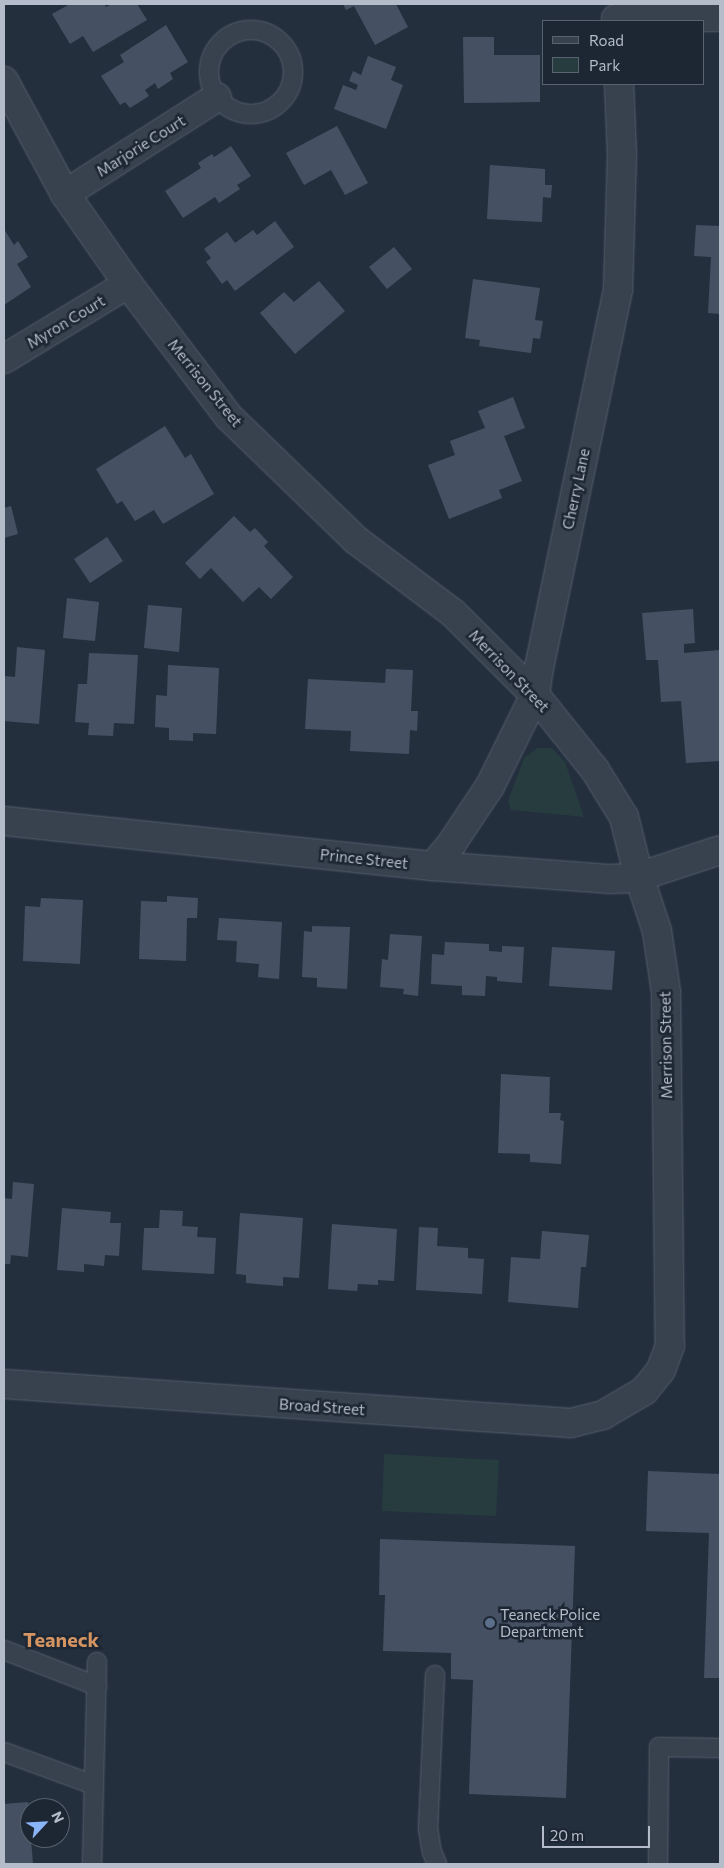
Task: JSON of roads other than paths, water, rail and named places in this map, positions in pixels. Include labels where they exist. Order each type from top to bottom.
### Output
[{"type":"street","points":[[615,15],[720,18]]},
{"type":"street","name":"Merrison Street","points":[[4,81],[65,194],[128,284],[229,417],[356,540],[453,613],[535,695],[595,770],[624,817],[657,931],[666,992],[670,1346],[661,1370],[640,1394]]},
{"type":"street","name":"Cherry Lane","points":[[433,866],[452,843],[490,786],[535,695],[538,668],[618,290],[622,155],[619,85]]},
{"type":"street","name":"Marjorie Court","points":[[65,194],[217,97]]},
{"type":"street","name":"Myron Court","points":[[4,359],[128,284]]},
{"type":"street","name":"Prince Street","points":[[4,821],[433,866],[609,878],[640,876],[720,850]]},
{"type":"street","name":"Broad Street","points":[[4,1384],[562,1423],[571,1423],[603,1415],[640,1394]]},
{"type":"lane","points":[[264,31],[276,37],[285,47],[292,60],[293,74],[290,89],[282,101],[270,110],[256,114],[241,114],[228,107],[217,97],[211,85],[209,72],[211,59],[216,48],[226,38],[238,32],[264,31]]},
{"type":"lane","points":[[4,1650],[97,1686]]},
{"type":"lane","points":[[92,1864],[98,1662]]},
{"type":"lane","points":[[435,1675],[428,1828],[432,1852],[437,1864]]},
{"type":"lane","points":[[658,1864],[659,1747],[720,1748]]},
{"type":"lane","points":[[4,1752],[94,1786]]},
{"type":"place","name":"Teaneck Police Department","points":[[490,1623]]},
{"type":"district","name":"Teaneck","points":[[61,1639]]}]
